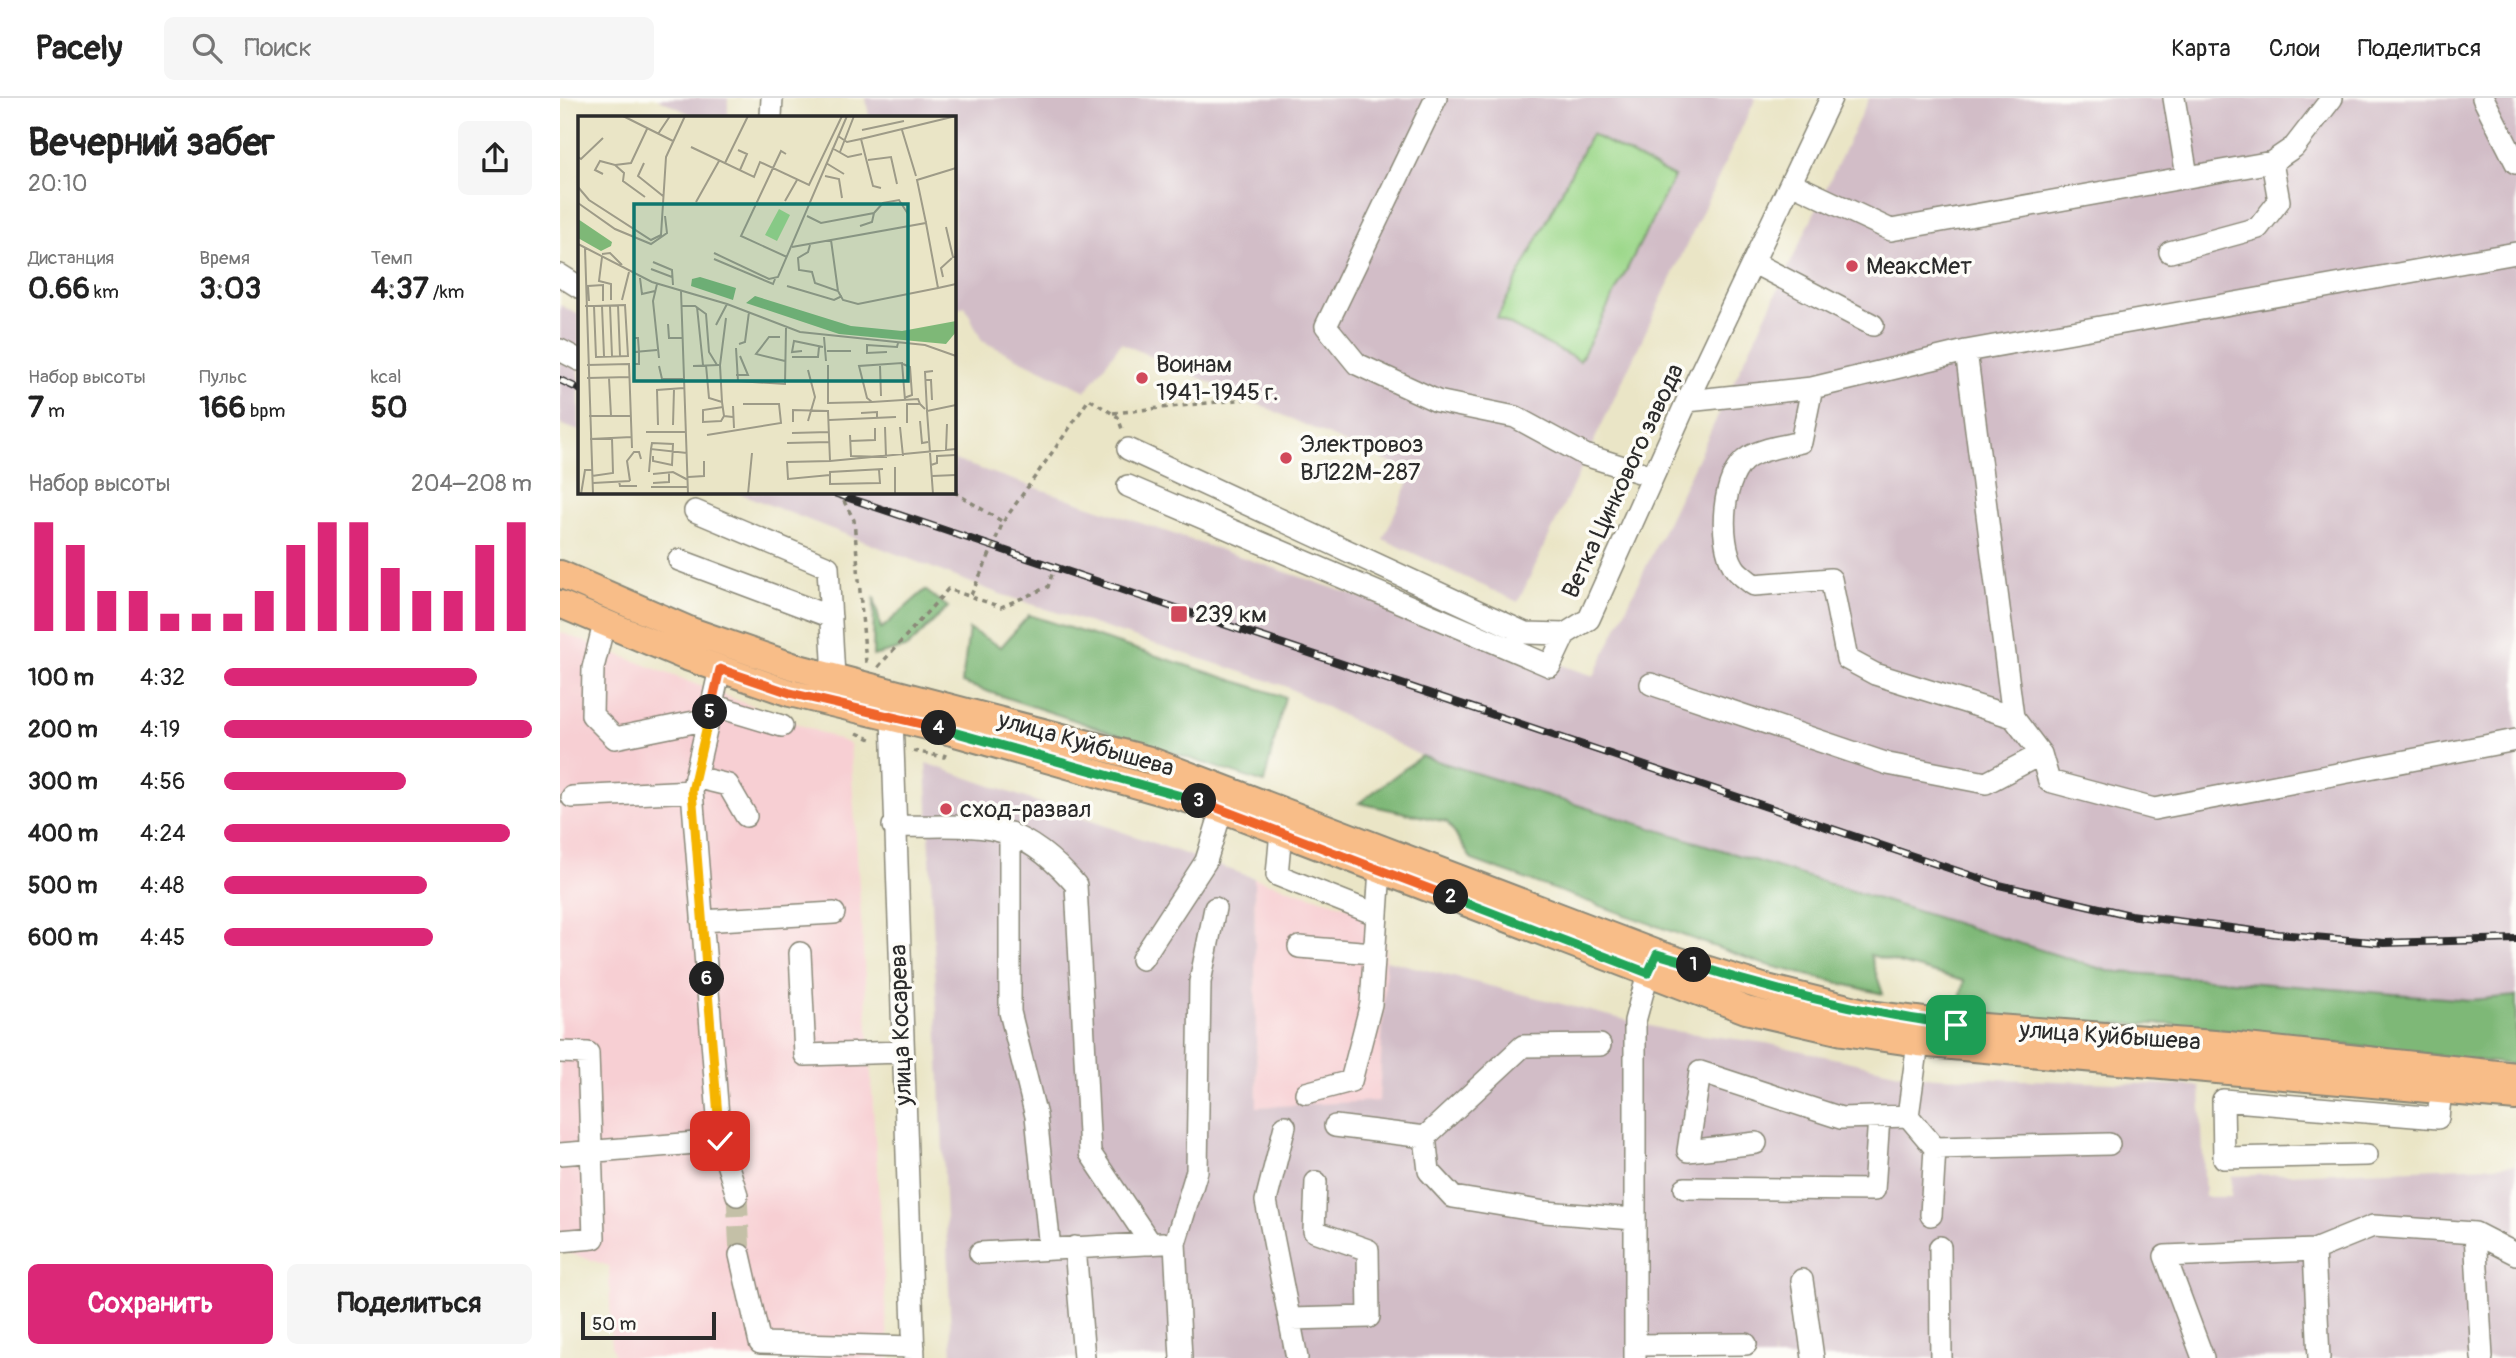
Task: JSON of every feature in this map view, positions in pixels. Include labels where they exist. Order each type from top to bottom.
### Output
[{"type":"main road","name":"улица Куйбышева","points":[[560,573],[691,631],[834,677],[895,705],[1085,767],[1223,808],[1380,869],[1653,963],[1876,1015],[1956,1025],[2228,1045],[2407,1076],[2441,1090],[2516,1097]]},
{"type":"main road","name":"улица Куйбышева","points":[[560,604],[720,669],[790,693],[895,705],[1146,759],[1653,963],[1746,1010],[1843,1032],[1918,1043],[2407,1076],[2516,1076]]},
{"type":"street","points":[[771,116],[772,98]]},
{"type":"street","points":[[1436,98],[1326,326],[1357,364],[1437,401],[1515,417],[1585,455],[1653,476]]},
{"type":"street","name":"Ветка Цинкового завода","points":[[1128,449],[1525,633],[1565,635],[1588,619],[1687,401],[1793,184],[1831,98]]},
{"type":"street","points":[[2174,98],[2187,176]]},
{"type":"street","points":[[1793,184],[1891,230],[2272,162],[2294,147],[2333,98]]},
{"type":"street","points":[[2483,98],[2516,163]]},
{"type":"street","points":[[2170,253],[2258,228],[2279,201],[2272,162]]},
{"type":"street","points":[[1687,401],[1812,388],[1966,351],[2516,253]]},
{"type":"street","points":[[1754,263],[1872,325]]},
{"type":"street","points":[[560,275],[578,287]]},
{"type":"street","points":[[560,350],[578,359]]},
{"type":"street","points":[[1966,351],[2013,717],[2041,754],[2049,782],[2154,809],[2516,740]]},
{"type":"street","points":[[1812,388],[1801,442],[1747,458],[1731,480],[1724,506],[1727,545],[1734,568],[1754,585],[1831,579],[1847,659],[1875,674],[2013,717]]},
{"type":"street","points":[[1128,486],[1550,666],[1565,635]]},
{"type":"street","points":[[695,511],[828,568],[834,677]]},
{"type":"street","points":[[679,560],[831,617]]},
{"type":"street","points":[[604,624],[593,668],[592,715],[615,738],[710,712],[782,726]]},
{"type":"street","points":[[720,669],[694,784],[720,1141],[737,1195]]},
{"type":"street","points":[[1651,684],[1888,764],[1986,783],[2041,754]]},
{"type":"street","name":"улица Косарева","points":[[895,705],[893,826],[914,1352]]},
{"type":"street","points":[[572,797],[694,784],[728,785],[746,816]]},
{"type":"street","points":[[1142,959],[1206,861],[1223,808]]},
{"type":"street","points":[[893,826],[996,828],[1027,839],[1053,859],[1076,885],[1090,1153],[1151,1244]]},
{"type":"street","points":[[1281,831],[1277,875],[1375,914]]},
{"type":"street","points":[[1010,833],[1010,1012],[1036,1116],[1050,1249]]},
{"type":"street","points":[[1306,1093],[1351,1081],[1371,1004],[1380,869]]},
{"type":"street","points":[[1181,1358],[1175,1242],[1196,1171],[1200,982],[1214,908]]},
{"type":"street","points":[[702,921],[834,912]]},
{"type":"street","points":[[1299,947],[1373,953]]},
{"type":"street","points":[[800,953],[805,1055],[902,1052]]},
{"type":"street","points":[[1653,963],[1635,1021],[1636,1352],[1746,1344]]},
{"type":"street","points":[[1918,1043],[1908,1116],[1936,1149],[1931,1214]]},
{"type":"street","points":[[1335,1126],[1425,1137],[1523,1046],[1600,1045]]},
{"type":"street","points":[[560,1052],[588,1053],[594,1238],[560,1241]]},
{"type":"street","points":[[1756,1143],[1688,1151],[1700,1072],[1841,1118],[1908,1116]]},
{"type":"street","points":[[2367,1155],[2224,1158],[2223,1100],[2438,1118],[2441,1090]]},
{"type":"street","points":[[1685,1188],[1874,1190],[1880,1117]]},
{"type":"street","points":[[1285,1126],[1266,1201],[1297,1358]]},
{"type":"street","points":[[1425,1137],[1429,1171],[1453,1197],[1545,1212],[1634,1219]]},
{"type":"street","points":[[560,1154],[720,1141]]},
{"type":"street","points":[[1936,1149],[2109,1144]]},
{"type":"street","points":[[1290,1320],[1369,1317],[1368,1250],[1314,1231],[1316,1182]]},
{"type":"street","points":[[2203,1358],[2165,1256],[2314,1250],[2373,1226],[2475,1233],[2516,1254]]},
{"type":"street","points":[[2475,1233],[2482,1358]]},
{"type":"street","points":[[980,1253],[1175,1242]]},
{"type":"street","points":[[1075,1247],[1084,1358]]},
{"type":"street","points":[[1940,1247],[1941,1358]]},
{"type":"street","points":[[2314,1250],[2319,1358]]},
{"type":"street","points":[[740,1255],[760,1343],[914,1352]]},
{"type":"street","points":[[1802,1280],[1813,1358]]},
{"type":"path","points":[[1113,413],[1246,399]]},
{"type":"path","points":[[971,595],[1003,522],[1089,400],[1118,416]]},
{"type":"path","points":[[956,493],[1003,522]]},
{"type":"path","points":[[840,494],[854,520],[866,663],[877,668],[948,589],[1001,607],[1048,587],[1054,571]]},
{"type":"shaded area","points":[[657,98],[728,98],[728,116],[694,116]]},
{"type":"shaded area","points":[[866,98],[1756,98],[1518,602],[1383,539],[1413,473],[1121,343],[1086,391],[982,341],[965,306],[956,309],[956,116],[869,116]]},
{"type":"shaded area","points":[[1869,98],[2516,98],[2516,996],[2470,1000],[2108,971],[1421,756],[1285,686],[1000,594],[741,494],[956,494],[956,461],[1594,676]]},
{"type":"shaded area","points":[[560,305],[578,314],[578,431],[560,424]]},
{"type":"shaded area","points":[[560,632],[850,744],[889,1358],[615,1358],[611,1345],[609,1266],[560,1250]]},
{"type":"shaded area","points":[[926,763],[1254,878],[1257,1107],[1379,1101],[1386,960],[1666,1030],[1766,1043],[1913,1076],[2200,1086],[2205,1197],[2231,1197],[2232,1176],[2516,1165],[2516,1358],[1774,1358],[1773,1346],[1773,1358],[952,1358]]},
{"type":"shaded area","points":[[1254,878],[1384,918],[1386,960],[1379,1102],[1257,1107]]},
{"type":"green space","points":[[1591,134],[1674,177],[1580,361],[1497,318]]},
{"type":"green space","points":[[925,590],[948,607],[908,647],[873,656],[874,597],[881,629]]},
{"type":"green space","points":[[1029,615],[1285,697],[1264,783],[962,683],[969,629],[1001,647]]},
{"type":"green space","points":[[1421,756],[2108,971],[2470,1000],[2516,996],[2516,1065],[2167,1024],[2019,1024],[1959,1004],[1964,981],[1870,955],[1883,994],[1763,964],[1472,860],[1447,822],[1359,803]]},
{"type":"tunnel","points":[[737,1195],[740,1255]]},
{"type":"railway","points":[[560,380],[578,389]]},
{"type":"railway","points":[[837,494],[1999,885],[2130,915],[2278,934],[2384,943],[2516,939]]},
{"type":"place","name":"МеаксМет","points":[[1852,266]]},
{"type":"place","name":"Воинам 1941-1945 г.","points":[[1142,378]]},
{"type":"place","name":"Электровоз ВЛ22М-287","points":[[1286,458]]},
{"type":"place","name":"239 км","points":[[1179,614]]},
{"type":"place","name":"сход-развал","points":[[946,809]]},
{"type":"route","points":[[720,1141],[692,791],[720,669],[790,693],[1085,767],[1223,808],[1648,973],[1657,954],[1763,987],[1876,1015],[1956,1025]]}]
